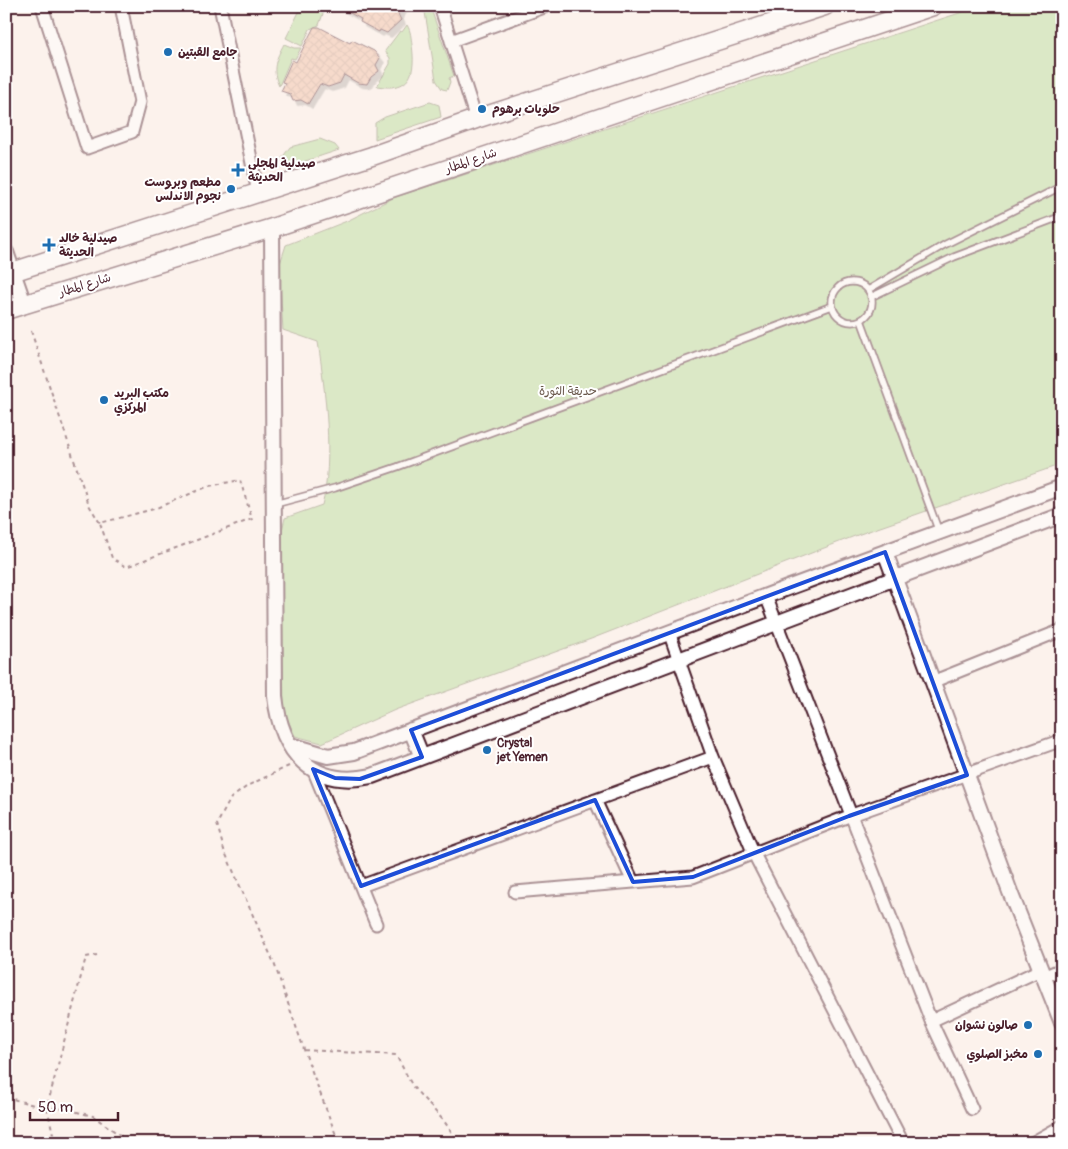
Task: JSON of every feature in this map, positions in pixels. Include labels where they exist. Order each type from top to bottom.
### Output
[{"type":"main road","points":[[10,273],[372,156],[476,118],[825,6]]},
{"type":"main road","name":"شارع المطار","points":[[6,310],[272,228],[933,6]]},
{"type":"street","points":[[42,6],[87,148],[132,132],[140,102],[121,6]]},
{"type":"street","points":[[220,6],[258,193]]},
{"type":"street","points":[[440,6],[476,118]]},
{"type":"street","points":[[451,41],[546,6]]},
{"type":"street","points":[[272,228],[275,696],[280,721],[290,745],[300,760],[318,771],[335,778],[360,779],[422,757],[1062,515]]},
{"type":"street","points":[[6,252],[10,273],[24,304]]},
{"type":"street","points":[[290,745],[328,756],[354,752],[669,632],[1062,487]]},
{"type":"street","points":[[884,552],[1041,974],[1062,1023]]},
{"type":"street","points":[[766,596],[850,816],[931,1020],[972,1109]]},
{"type":"street","points":[[932,682],[1062,630]]},
{"type":"street","points":[[669,632],[713,757],[754,854],[903,1143]]},
{"type":"street","points":[[411,730],[422,757]]},
{"type":"street","points":[[515,892],[693,877],[850,816],[1062,740]]},
{"type":"street","points":[[318,771],[328,756]]},
{"type":"street","points":[[360,886],[713,757]]},
{"type":"street","points":[[318,771],[376,924]]},
{"type":"street","points":[[595,800],[633,882]]},
{"type":"street","points":[[931,1020],[1041,974],[1062,969]]},
{"type":"street","points":[[1032,1143],[1062,1126]]},
{"type":"lane","points":[[868,290],[944,245],[1062,186]]},
{"type":"lane","points":[[871,297],[954,257],[1062,216]]},
{"type":"lane","points":[[853,282],[868,290],[871,297],[870,310],[861,320],[846,321],[839,318],[832,306],[835,291],[846,283],[853,282]]},
{"type":"lane","points":[[275,504],[335,488],[397,467],[832,306]]},
{"type":"lane","points":[[861,320],[939,532]]},
{"type":"path","points":[[31,331],[90,505],[100,523],[112,558],[126,567],[252,519],[240,480],[209,486],[154,509],[100,523]]},
{"type":"path","points":[[300,760],[249,786],[231,798],[217,824],[224,850],[274,963],[304,1050],[340,1143]]},
{"type":"path","points":[[55,1143],[47,1106],[86,957],[96,954]]},
{"type":"path","points":[[304,1050],[396,1055],[413,1087],[444,1121],[459,1143]]},
{"type":"path","points":[[6,1097],[93,1116],[131,1143]]},
{"type":"highlighted area","points":[[885,552],[967,775],[849,816],[693,877],[633,882],[595,800],[361,886],[313,769],[335,778],[360,779],[422,757],[411,730]]},
{"type":"green space","points":[[302,6],[323,6],[324,11],[319,25],[310,29],[302,46],[286,38]]},
{"type":"green space","points":[[424,6],[430,6],[454,76],[449,78],[450,82],[447,90],[442,89],[436,80]]},
{"type":"green space","name":"حديقة الثورة","points":[[981,6],[1062,6],[1062,464],[860,534],[591,639],[395,710],[322,743],[295,736],[284,711],[281,535],[285,518],[322,505],[326,487],[328,446],[326,402],[318,342],[283,330],[279,267],[286,245],[347,221],[393,198]]},
{"type":"green space","points":[[407,25],[411,35],[412,72],[404,83],[397,86],[377,86],[390,64],[390,58],[385,51]]},
{"type":"green space","points":[[284,44],[294,48],[301,48],[295,59],[291,58],[279,86],[275,69]]},
{"type":"green space","points":[[430,102],[439,105],[441,117],[375,139],[375,123],[385,117]]},
{"type":"green space","points":[[320,139],[335,145],[339,150],[290,166],[282,158],[290,147]]},
{"type":"building","points":[[337,6],[404,6],[398,14],[401,20],[387,33],[380,30],[379,32],[360,22],[361,19]]},
{"type":"building","points":[[314,27],[319,27],[350,43],[352,40],[374,51],[380,58],[376,65],[379,71],[371,77],[367,84],[358,83],[344,75],[340,83],[328,87],[320,84],[308,104],[301,100],[293,101],[290,94],[281,91],[285,83],[282,82],[292,60],[296,62]]},
{"type":"place","name":"جامع القبتين","points":[[168,52]]},
{"type":"place","name":"حلويات برهوم","points":[[482,109]]},
{"type":"place","name":"صيدلية المجلي الحديثة","points":[[238,170]]},
{"type":"place","name":"مطعم وبروست نجوم الاندلس","points":[[231,189]]},
{"type":"place","name":"صيدلية خالد الحديثة","points":[[49,245]]},
{"type":"place","name":"مكتب البريد المركزي","points":[[104,400]]},
{"type":"place","name":"Crystal jet Yemen","points":[[487,750]]},
{"type":"place","name":"صالون نشوان","points":[[1028,1025]]},
{"type":"place","name":"مخبز الصلوي","points":[[1038,1054]]}]
